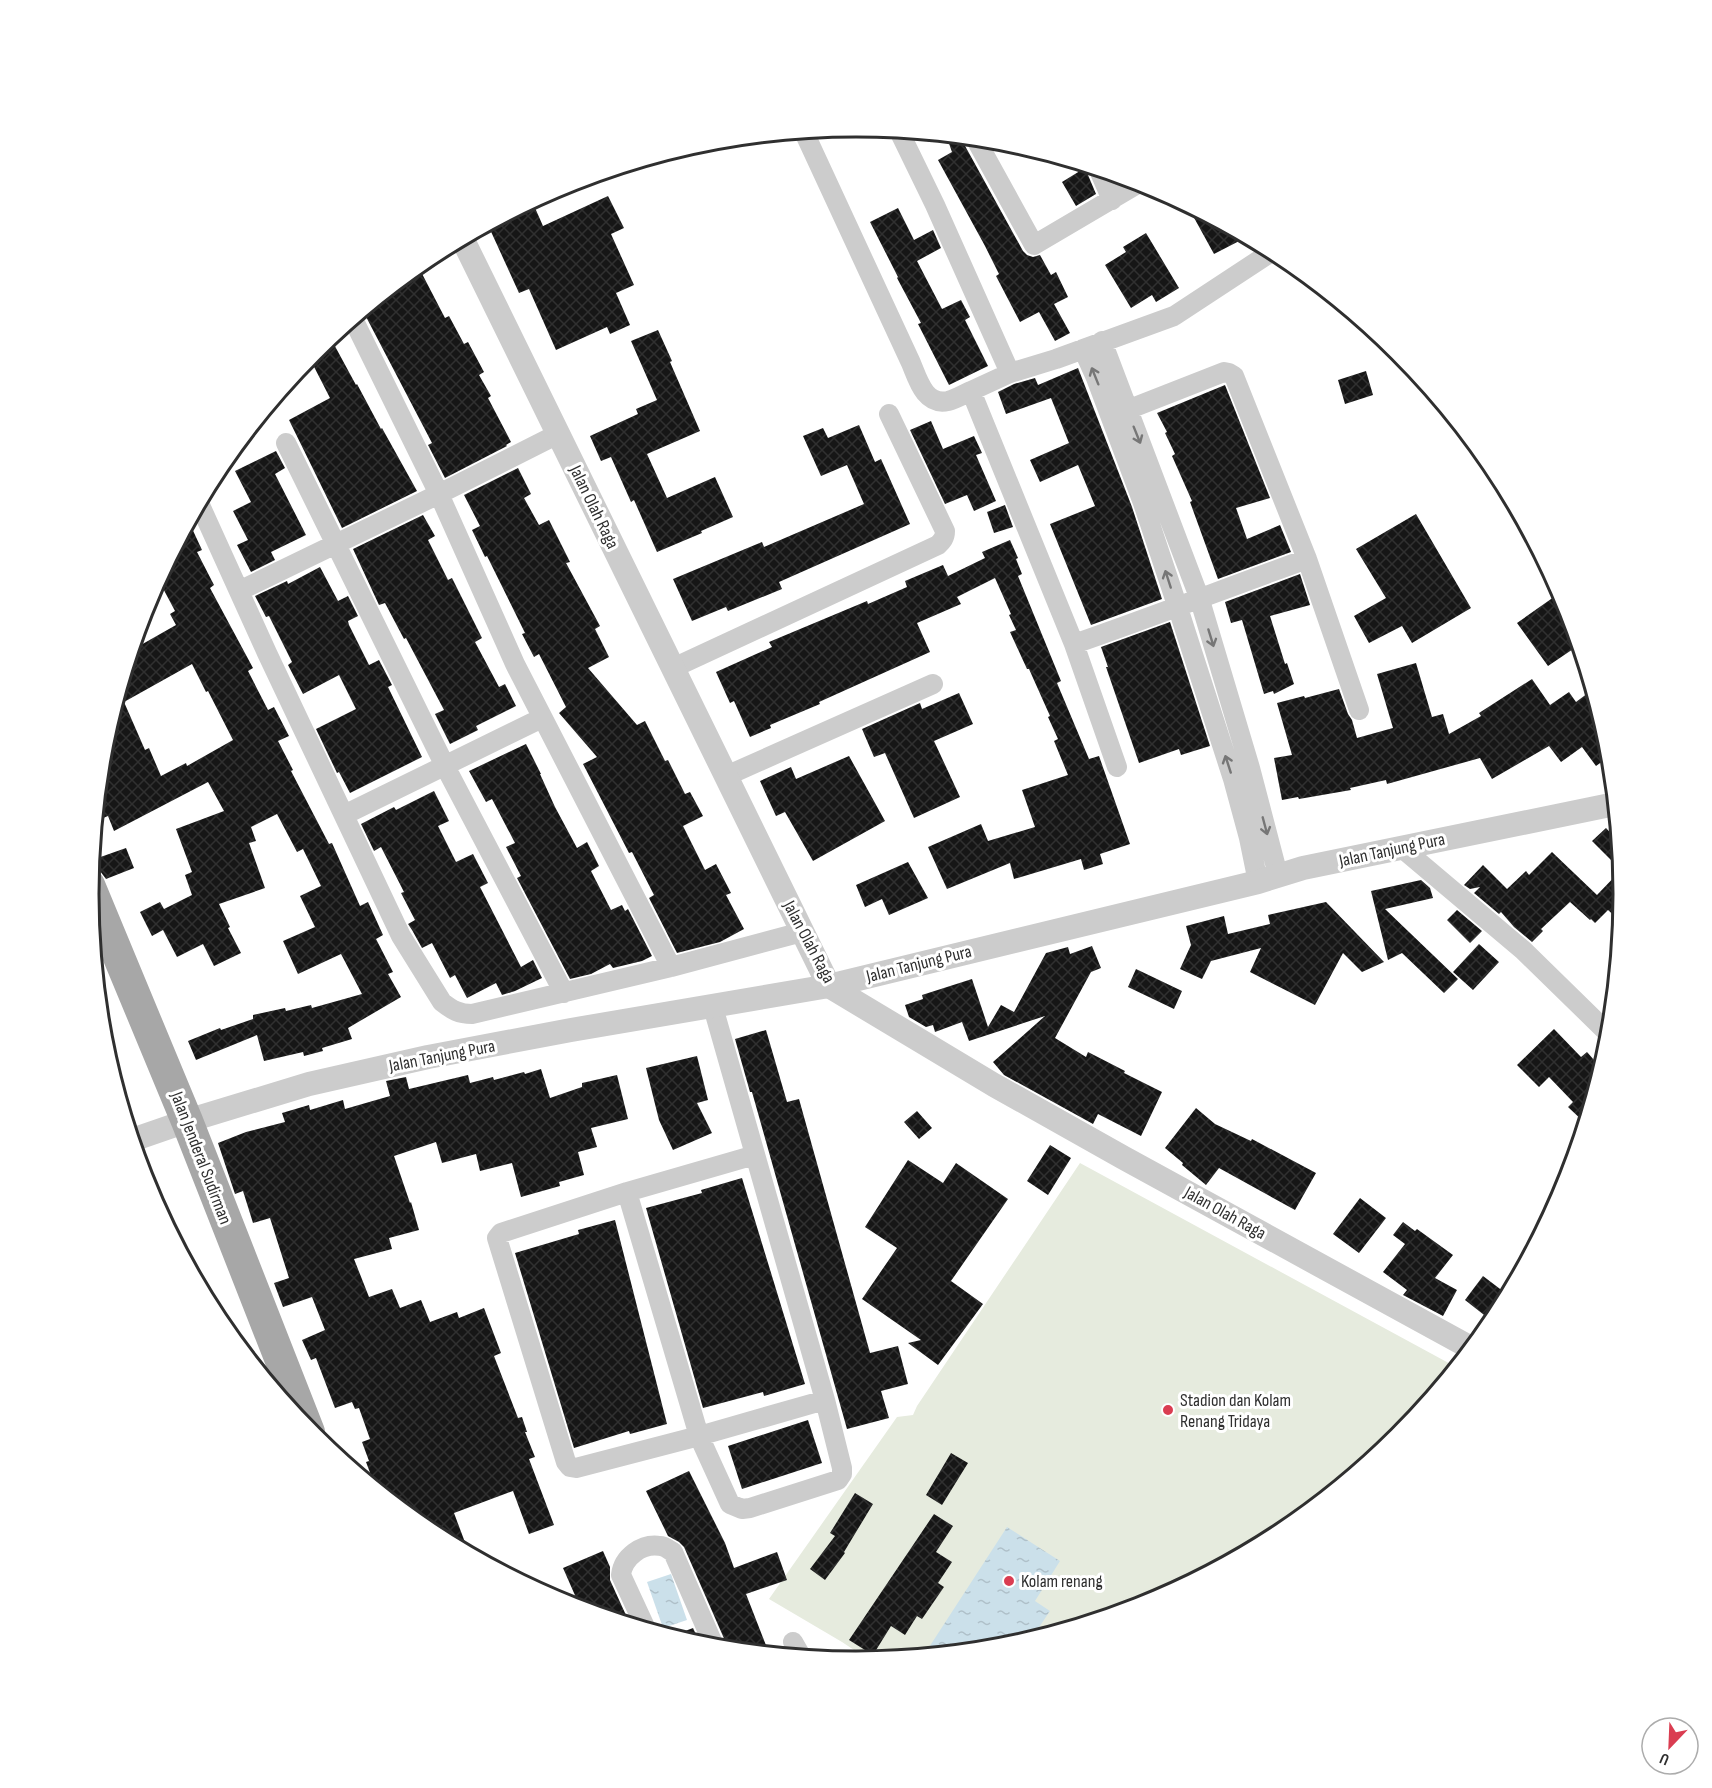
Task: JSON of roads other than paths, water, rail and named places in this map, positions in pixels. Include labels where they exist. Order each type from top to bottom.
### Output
[{"type":"main road","name":"Jalan Jenderal Sudirman","points":[[100,911],[187,1121],[298,1405]]},
{"type":"street","points":[[807,139],[907,353],[921,389],[936,400],[949,400],[1010,373],[1174,316],[1263,256]]},
{"type":"street","points":[[903,139],[1010,373]]},
{"type":"street","points":[[980,148],[1034,245],[1130,189]]},
{"type":"street","points":[[1103,178],[1112,200]]},
{"type":"street","name":"Jalan Olah Raga","points":[[466,246],[829,986],[994,1085],[1114,1153],[1464,1344]]},
{"type":"street","points":[[356,326],[439,494],[515,664],[671,967]]},
{"type":"street","points":[[1102,341],[1199,597],[1250,768],[1268,878]]},
{"type":"street","points":[[1083,349],[1143,503],[1233,779],[1249,838],[1268,878]]},
{"type":"street","points":[[1127,410],[1224,372],[1229,372],[1234,376],[1307,559],[1359,710]]},
{"type":"street","points":[[971,391],[1074,644],[1117,766]]},
{"type":"street","points":[[673,668],[943,541],[945,531],[889,414]]},
{"type":"street","points":[[239,591],[558,434]]},
{"type":"street","points":[[286,443],[446,766],[564,993]]},
{"type":"street","points":[[203,511],[401,936],[442,1002],[451,1010],[462,1014],[472,1014],[671,967],[802,932]]},
{"type":"street","points":[[1074,644],[1178,608],[1199,597],[1307,559]]},
{"type":"street","points":[[726,776],[933,684]]},
{"type":"street","points":[[344,815],[542,718]]},
{"type":"street","name":"Jalan Tanjung Pura","points":[[139,1138],[309,1084],[428,1057],[829,986],[1268,878],[1402,848],[1608,807]]},
{"type":"street","points":[[1402,848],[1523,950],[1601,1026]]},
{"type":"street","points":[[627,1192],[699,1437],[730,1504],[742,1509],[750,1508],[838,1480],[842,1474],[825,1400],[713,1007]]},
{"type":"street","points":[[754,1155],[627,1192],[501,1233],[497,1238],[566,1462],[570,1467],[576,1468],[699,1437],[825,1400]]},
{"type":"street","points":[[642,1620],[621,1575],[622,1567],[636,1551],[657,1545],[664,1546],[673,1552],[710,1636]]},
{"type":"water","name":"Kolam renang","points":[[1007,1527],[1060,1561],[1035,1601],[1050,1611],[1038,1628],[955,1645],[929,1647]]},
{"type":"water","points":[[671,1574],[687,1620],[667,1627],[662,1625],[647,1582]]},
{"type":"place","name":"Stadion dan Kolam Renang Tridaya","points":[[1168,1410]]},
{"type":"place","name":"Kolam renang","points":[[1009,1581]]}]
